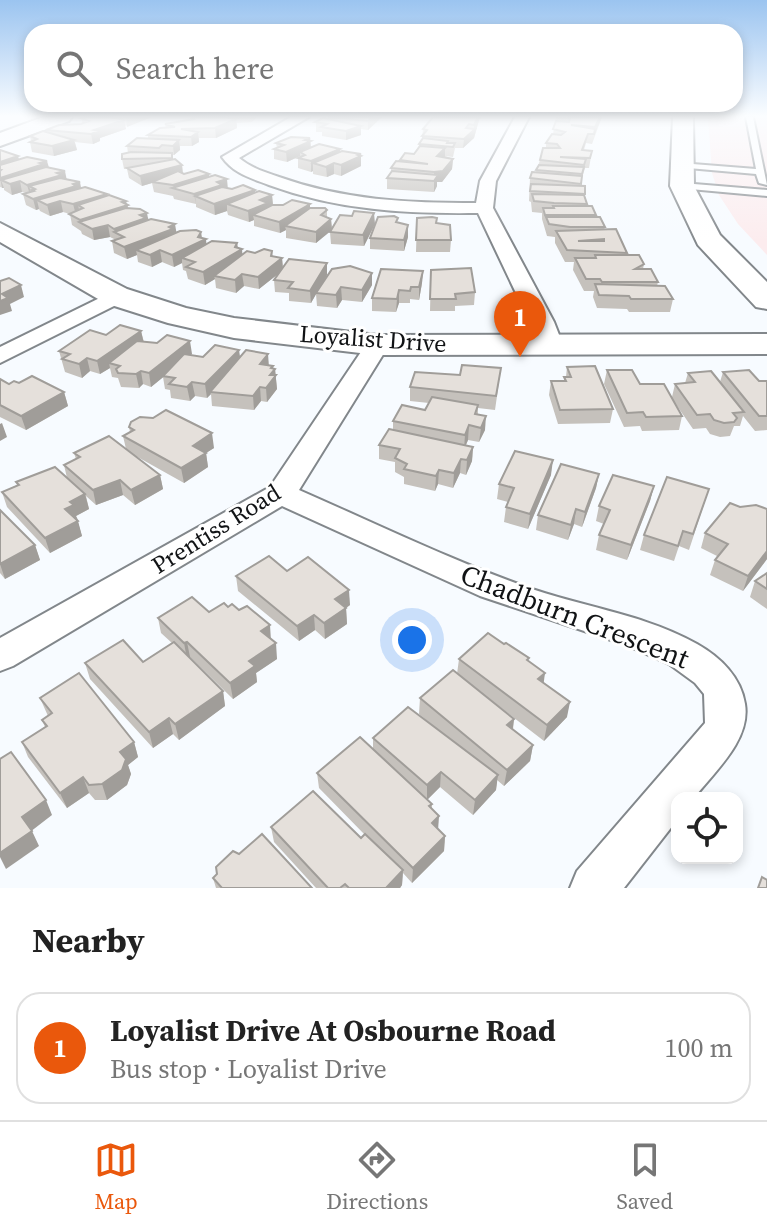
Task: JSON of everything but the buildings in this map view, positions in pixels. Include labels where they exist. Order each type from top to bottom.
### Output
[{"type":"street","points":[[231,158],[308,195],[337,201],[397,209],[484,208]]},
{"type":"street","points":[[500,158],[488,181],[484,208],[543,322],[551,345]]},
{"type":"street","points":[[682,158],[681,176],[708,239],[767,300]]},
{"type":"street","name":"Loyalist Drive","points":[[0,231],[116,296],[179,316],[234,328],[377,345],[767,344]]},
{"type":"street","points":[[0,356],[116,296]]},
{"type":"street","name":"Prentiss Road","points":[[0,656],[281,494],[377,345]]},
{"type":"street","name":"Chadburn Crescent","points":[[281,494],[520,598],[648,639],[688,657],[712,675],[726,699],[728,711],[721,733],[594,888]]},
{"type":"lane","points":[[758,158],[762,181],[767,182]]},
{"type":"lane","points":[[681,176],[761,172]]},
{"type":"lane","points":[[681,176],[767,193]]},
{"type":"shaded area","points":[[711,158],[767,158],[767,255],[738,224],[719,195]]},
{"type":"place","name":"Loyalist Drive At Osbourne Road","points":[[520,357]]}]
